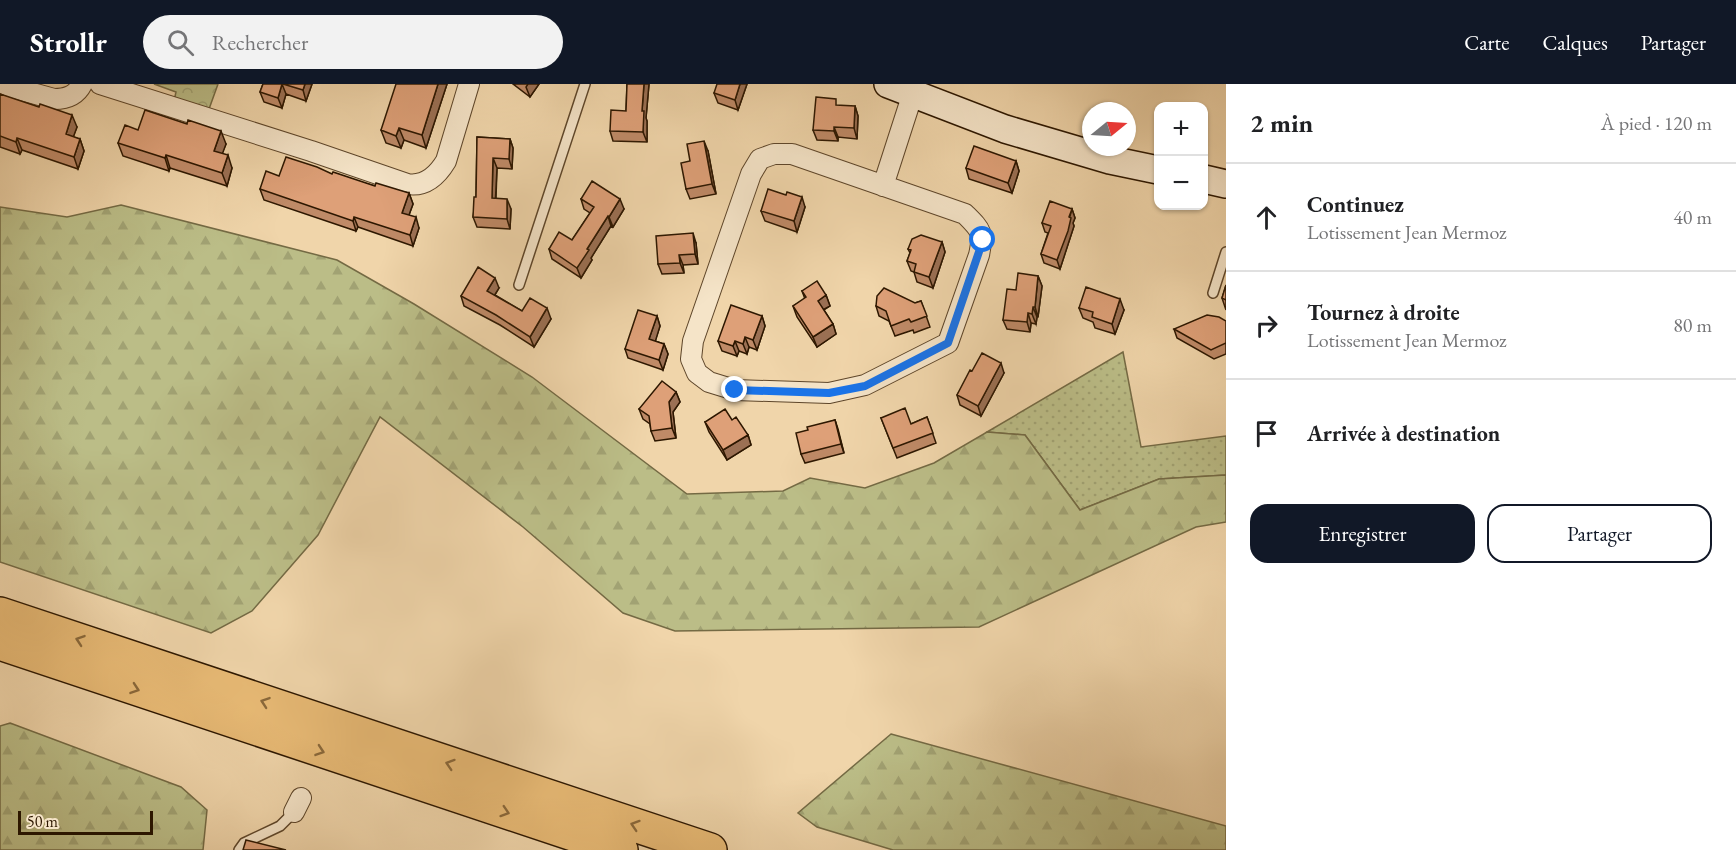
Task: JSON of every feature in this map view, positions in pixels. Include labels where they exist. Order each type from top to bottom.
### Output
[{"type":"highway","points":[[0,614],[710,850]]},
{"type":"highway","points":[[0,643],[621,850]]},
{"type":"main road","points":[[901,89],[1005,129],[1110,160],[1154,169]]},
{"type":"main road","points":[[1208,180],[1226,184]]},
{"type":"street","points":[[0,84],[54,99],[63,99],[72,95],[80,89],[82,84]]},
{"type":"street","points":[[100,84],[415,186],[432,178],[446,161],[469,84]]},
{"type":"street","points":[[883,186],[901,89]]},
{"type":"street","points":[[774,154],[792,154],[883,186],[965,214],[978,227],[983,240],[948,343],[865,386],[829,393],[735,390],[709,382],[697,373],[691,358],[693,341],[752,174],[760,159],[774,154]]},
{"type":"lane","points":[[519,285],[585,84]]},
{"type":"lane","points":[[1213,293],[1226,252]]},
{"type":"lane","points":[[239,850],[243,843],[280,826],[298,805]]},
{"type":"green space","points":[[154,84],[218,84],[209,109],[174,101],[176,92]]},
{"type":"green space","points":[[121,205],[337,260],[414,304],[532,377],[687,494],[783,491],[810,478],[865,488],[934,463],[987,432],[1025,435],[1080,510],[1159,479],[1226,475],[1226,522],[1196,527],[979,627],[675,631],[623,613],[523,527],[380,417],[318,535],[252,611],[211,633],[0,562],[0,207],[67,217]]},
{"type":"green space","points":[[1123,352],[1141,447],[1226,436],[1226,475],[1159,479],[1080,510],[1025,435],[987,432]]},
{"type":"green space","points":[[10,723],[181,787],[207,810],[203,850],[0,850],[0,726]]},
{"type":"green space","points":[[891,734],[1226,826],[1226,850],[893,850],[817,827],[798,813]]},
{"type":"building","points":[[263,84],[282,84],[278,98],[260,92]]},
{"type":"building","points":[[283,84],[305,84],[303,90]]},
{"type":"building","points":[[396,84],[438,84],[422,135],[399,128],[396,136],[381,130]]},
{"type":"building","points":[[627,84],[644,84],[643,132],[610,131],[611,110],[626,111]]},
{"type":"building","points":[[717,84],[740,84],[735,100],[714,93]]},
{"type":"building","points":[[0,94],[72,115],[66,134],[80,139],[74,157],[17,138],[16,142],[0,136]]},
{"type":"building","points":[[816,97],[836,99],[836,105],[855,106],[854,128],[834,127],[834,131],[813,130]]},
{"type":"building","points":[[145,110],[187,124],[188,120],[221,131],[214,151],[228,155],[222,173],[118,143],[125,125],[138,130]]},
{"type":"building","points":[[477,137],[510,139],[509,159],[493,158],[492,198],[507,199],[507,219],[473,217],[474,197],[476,197]]},
{"type":"building","points":[[704,141],[712,184],[686,189],[681,163],[690,161],[687,144]]},
{"type":"building","points":[[974,146],[1016,161],[1008,183],[966,168]]},
{"type":"building","points":[[286,157],[332,174],[333,172],[375,186],[376,183],[409,193],[402,213],[416,217],[410,235],[354,217],[353,221],[260,189],[266,171],[279,176]]},
{"type":"building","points":[[592,181],[620,199],[577,268],[549,249],[559,232],[572,240],[594,207],[581,199]]},
{"type":"building","points":[[768,189],[802,197],[794,221],[761,211]]},
{"type":"building","points":[[1050,201],[1072,209],[1068,231],[1057,260],[1041,254],[1051,226],[1042,223]]},
{"type":"building","points":[[693,233],[695,254],[679,255],[680,263],[658,264],[656,236]]},
{"type":"building","points":[[921,235],[942,242],[929,277],[914,272],[916,264],[907,261],[912,239]]},
{"type":"building","points":[[478,267],[495,278],[487,291],[522,311],[530,298],[547,308],[530,337],[461,296]]},
{"type":"building","points":[[1018,273],[1038,276],[1035,307],[1033,307],[1032,314],[1028,313],[1027,322],[1003,320],[1007,289],[1016,290]]},
{"type":"building","points":[[817,281],[826,295],[818,301],[833,324],[813,337],[793,306],[806,297],[802,291]]},
{"type":"building","points":[[1226,285],[1226,300],[1222,298]]},
{"type":"building","points":[[1086,287],[1120,299],[1112,324],[1092,317],[1093,312],[1079,308]]},
{"type":"building","points":[[884,288],[915,303],[921,301],[927,316],[911,322],[909,319],[891,326],[886,311],[876,306],[877,296]]},
{"type":"building","points":[[731,305],[762,316],[753,340],[745,337],[743,344],[735,341],[733,346],[718,341]]},
{"type":"building","points":[[638,310],[657,316],[649,339],[664,344],[659,360],[625,349]]},
{"type":"building","points":[[1207,315],[1226,321],[1226,343],[1211,350],[1174,329]]},
{"type":"building","points":[[982,353],[1001,363],[978,406],[957,395]]},
{"type":"building","points":[[662,381],[676,392],[669,402],[672,428],[651,431],[649,416],[639,409]]},
{"type":"building","points":[[905,408],[911,424],[927,417],[933,433],[893,448],[881,418]]},
{"type":"building","points":[[725,409],[732,420],[736,417],[748,435],[723,450],[705,422]]},
{"type":"building","points":[[835,420],[841,444],[801,454],[796,433],[808,430],[807,427]]},
{"type":"building","points":[[246,840],[286,850],[243,850]]},
{"type":"route","points":[[735,390],[829,393],[865,386],[948,343],[983,240]]}]
